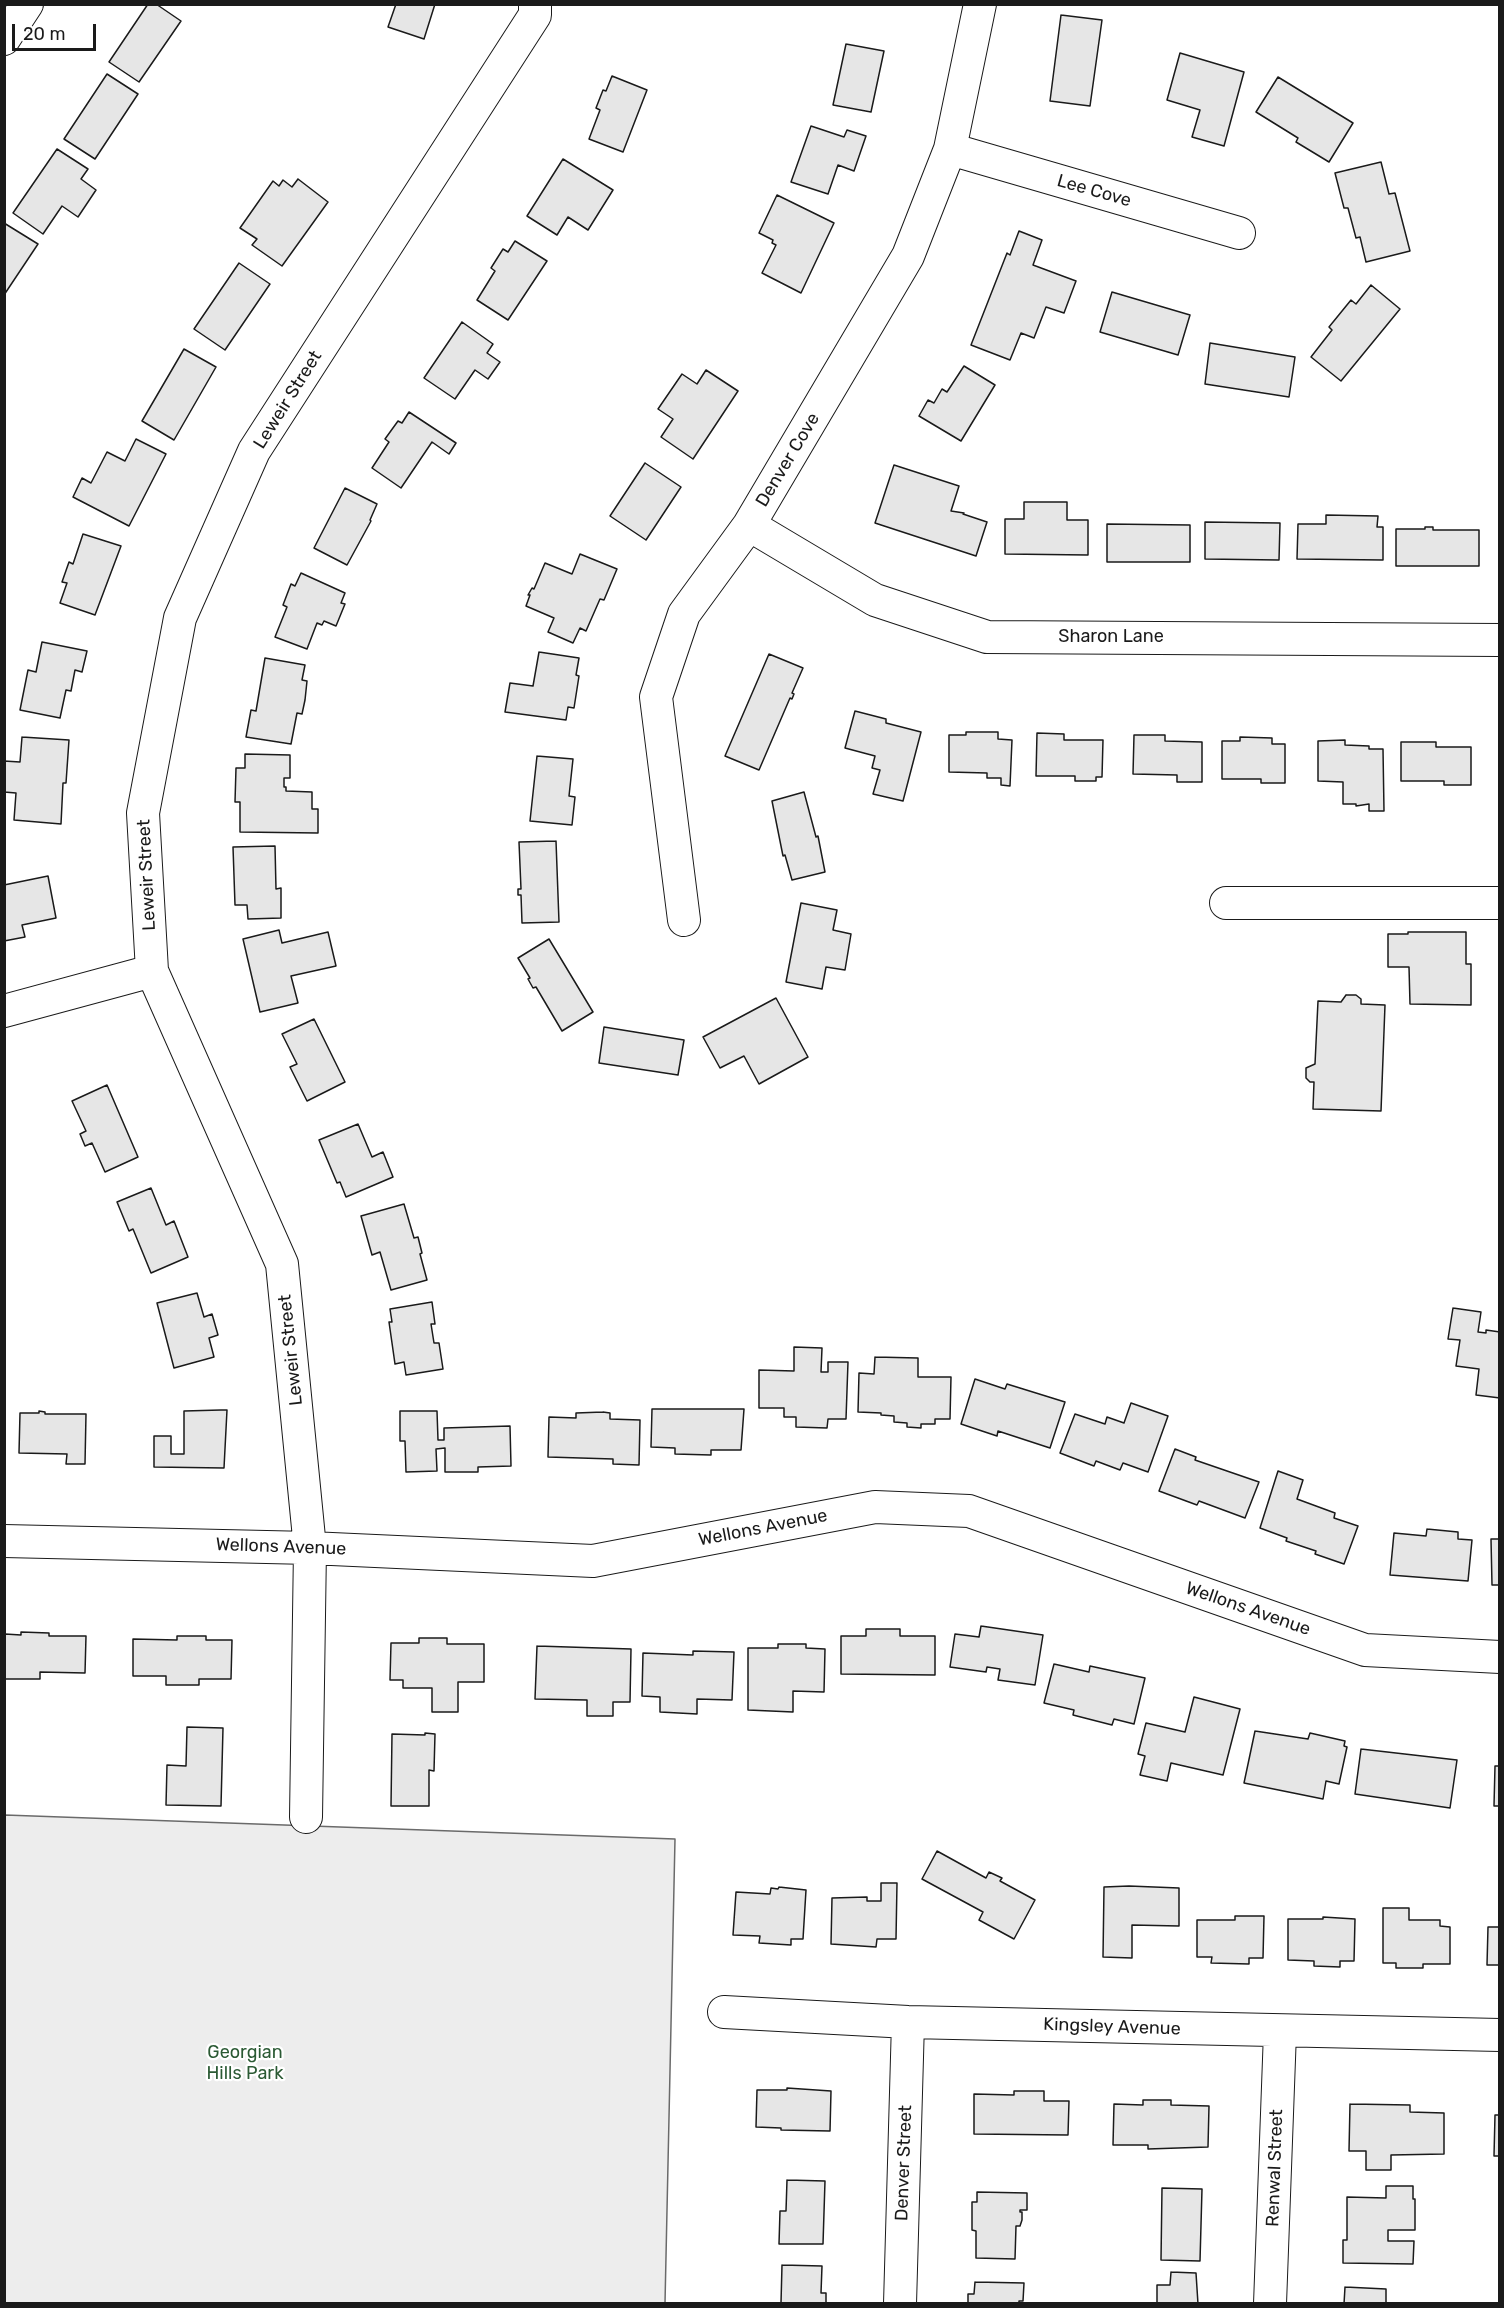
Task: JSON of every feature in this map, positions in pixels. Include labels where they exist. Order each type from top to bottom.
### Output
[{"type":"street","points":[[4,39],[27,4]]},
{"type":"street","name":"Leweir Street","points":[[306,1817],[310,1548],[282,1264],[152,971],[142,813],[180,618],[254,451],[535,15],[535,4]]},
{"type":"street","name":"Denver Cove","points":[[684,920],[656,697],[684,614],[749,525],[908,256],[950,149],[980,4]]},
{"type":"street","name":"Lee Cove","points":[[950,149],[1239,233]]},
{"type":"street","name":"Sharon Lane","points":[[749,525],[875,600],[987,637],[1500,640]]},
{"type":"street","points":[[1226,903],[1500,903]]},
{"type":"street","points":[[4,1011],[152,971]]},
{"type":"street","name":"Wellons Avenue","points":[[4,1540],[310,1548],[593,1561],[875,1507],[969,1511],[1365,1650],[1500,1657]]},
{"type":"street","name":"Kingsley Avenue","points":[[724,2012],[908,2022],[1280,2032],[1500,2035]]},
{"type":"street","name":"Denver Street","points":[[900,2304],[908,2022]]},
{"type":"street","name":"Renwal Street","points":[[1270,2304],[1280,2032]]},
{"type":"shaded area","name":"Georgian Hills Park","points":[[5,1815],[675,1839],[665,2303],[5,2304]]},
{"type":"building","points":[[148,4],[156,4],[181,21],[139,82],[109,62]]},
{"type":"building","points":[[396,4],[435,4],[424,39],[388,27]]},
{"type":"building","points":[[1061,15],[1102,20],[1090,106],[1050,101]]},
{"type":"building","points":[[846,44],[884,51],[871,112],[833,105]]},
{"type":"building","points":[[1180,53],[1244,72],[1224,146],[1192,137],[1200,110],[1167,100]]},
{"type":"building","points":[[107,74],[138,94],[95,159],[64,139]]},
{"type":"building","points":[[612,76],[647,90],[623,152],[589,139],[600,110],[596,108]]},
{"type":"building","points":[[1278,77],[1353,123],[1329,162],[1296,142],[1298,138],[1256,112]]},
{"type":"building","points":[[811,126],[844,137],[847,130],[866,136],[854,171],[838,165],[828,194],[791,182]]},
{"type":"building","points":[[57,149],[88,169],[81,179],[96,190],[78,217],[62,206],[43,234],[13,213]]},
{"type":"building","points":[[563,159],[613,190],[588,230],[568,217],[557,235],[527,216]]},
{"type":"building","points":[[1381,162],[1389,194],[1395,193],[1410,251],[1366,262],[1360,237],[1356,238],[1348,208],[1344,208],[1335,173]]},
{"type":"building","points":[[298,179],[328,202],[282,266],[252,245],[257,239],[240,228],[273,181],[279,186],[283,180],[292,187]]},
{"type":"building","points":[[777,195],[834,223],[801,293],[762,273],[776,245],[772,243],[773,240],[759,233]]},
{"type":"building","points":[[4,223],[38,244],[4,295]]},
{"type":"building","points":[[1019,231],[1042,240],[1033,265],[1076,281],[1064,313],[1046,307],[1034,338],[1021,333],[1010,360],[971,345],[1007,253],[1010,255]]},
{"type":"building","points":[[515,241],[547,261],[508,320],[477,300],[495,271],[491,268],[503,249],[508,252]]},
{"type":"building","points":[[239,263],[270,284],[225,350],[194,329]]},
{"type":"building","points":[[1371,285],[1400,309],[1341,381],[1311,357],[1332,330],[1329,327],[1351,300],[1356,304]]},
{"type":"building","points":[[1112,292],[1190,315],[1178,355],[1100,332]]},
{"type":"building","points":[[462,322],[493,344],[487,353],[500,362],[488,379],[475,370],[455,399],[424,378]]},
{"type":"building","points":[[1210,343],[1295,357],[1289,397],[1205,384]]},
{"type":"building","points":[[184,349],[216,367],[174,440],[142,421]]},
{"type":"building","points":[[964,366],[995,385],[961,441],[919,416],[928,400],[934,403],[942,389],[947,392]]},
{"type":"building","points":[[706,370],[738,391],[693,459],[661,437],[673,419],[658,409],[682,374],[697,384]]},
{"type":"building","points":[[409,412],[456,443],[449,454],[432,442],[401,488],[372,468],[389,442],[385,439],[398,421],[402,423]]},
{"type":"building","points":[[136,439],[166,454],[129,526],[73,497],[82,478],[91,483],[107,452],[125,461]]},
{"type":"building","points":[[645,463],[681,487],[646,540],[610,516]]},
{"type":"building","points":[[894,465],[959,486],[951,511],[964,513],[987,522],[976,556],[875,523]]},
{"type":"building","points":[[345,488],[377,504],[371,521],[347,565],[314,548]]},
{"type":"building","points":[[1024,502],[1067,502],[1067,520],[1088,520],[1088,555],[1005,554],[1005,519],[1024,519]]},
{"type":"building","points":[[1326,515],[1378,516],[1377,527],[1383,527],[1383,560],[1297,559],[1298,524],[1326,524]]},
{"type":"building","points":[[1205,522],[1280,523],[1279,560],[1205,559]]},
{"type":"building","points":[[1107,524],[1190,525],[1190,562],[1107,562]]},
{"type":"building","points":[[1425,527],[1433,527],[1433,530],[1479,530],[1479,566],[1396,566],[1396,529],[1425,529]]},
{"type":"building","points":[[83,534],[121,546],[95,615],[60,603],[67,583],[62,582],[69,562],[73,564]]},
{"type":"building","points":[[580,554],[617,569],[604,600],[600,599],[586,631],[580,628],[573,643],[548,632],[554,618],[526,606],[530,595],[528,595],[532,588],[534,589],[545,563],[572,574]]},
{"type":"building","points":[[301,573],[345,593],[341,603],[345,604],[336,626],[324,621],[322,625],[317,623],[307,649],[275,637],[287,607],[283,605],[291,584],[295,586]]},
{"type":"building","points":[[42,642],[87,651],[82,672],[75,670],[71,691],[66,690],[60,718],[20,710],[28,670],[36,672]]},
{"type":"building","points":[[539,652],[579,658],[574,708],[568,707],[566,720],[505,712],[510,683],[533,686]]},
{"type":"building","points":[[769,654],[803,668],[792,693],[794,694],[792,699],[790,698],[759,770],[725,756]]},
{"type":"building","points":[[265,658],[305,665],[302,680],[307,681],[305,700],[302,714],[297,713],[291,744],[246,737],[251,710],[256,711]]},
{"type":"building","points":[[855,711],[886,719],[886,723],[921,732],[903,801],[873,794],[880,770],[872,768],[875,756],[845,748]]},
{"type":"building","points":[[966,732],[998,732],[998,739],[1012,740],[1010,786],[1001,785],[1001,778],[987,778],[987,773],[949,772],[949,735],[966,735]]},
{"type":"building","points":[[1037,733],[1064,734],[1064,740],[1103,740],[1102,777],[1096,777],[1096,781],[1075,781],[1075,776],[1036,776]]},
{"type":"building","points":[[1134,735],[1165,735],[1165,741],[1202,742],[1202,782],[1177,782],[1177,775],[1133,774]]},
{"type":"building","points":[[22,737],[69,740],[66,783],[63,783],[61,824],[14,820],[16,793],[4,792],[4,761],[20,762]]},
{"type":"building","points":[[1240,737],[1272,738],[1272,744],[1285,744],[1285,783],[1261,783],[1261,779],[1222,779],[1222,741],[1240,741]]},
{"type":"building","points":[[1345,740],[1345,745],[1383,749],[1384,811],[1369,811],[1369,804],[1356,806],[1356,804],[1343,804],[1343,782],[1318,781],[1318,741]]},
{"type":"building","points":[[1401,742],[1436,742],[1436,747],[1471,747],[1471,785],[1444,785],[1444,781],[1401,781]]},
{"type":"building","points":[[245,754],[290,755],[290,778],[284,778],[284,787],[286,791],[312,792],[312,809],[318,809],[318,833],[240,832],[240,802],[235,802],[236,768],[245,768]]},
{"type":"building","points":[[537,756],[573,759],[569,796],[575,797],[572,825],[530,821]]},
{"type":"building","points":[[804,792],[816,837],[818,836],[825,872],[792,880],[785,855],[783,856],[772,801]]},
{"type":"building","points":[[556,841],[559,922],[522,923],[521,895],[518,895],[518,889],[521,889],[519,842]]},
{"type":"building","points":[[275,846],[276,889],[281,888],[281,918],[248,919],[247,905],[235,905],[233,847]]},
{"type":"building","points":[[48,876],[56,918],[22,925],[25,937],[4,941],[4,885]]},
{"type":"building","points":[[801,903],[837,910],[833,930],[851,934],[845,970],[826,967],[822,989],[786,982]]},
{"type":"building","points":[[279,930],[282,943],[328,932],[336,966],[291,976],[298,1003],[260,1012],[243,939]]},
{"type":"building","points":[[1408,932],[1466,932],[1466,964],[1471,964],[1471,1005],[1410,1004],[1409,967],[1388,967],[1388,934],[1408,934]]},
{"type":"building","points":[[549,939],[593,1012],[562,1031],[536,987],[533,988],[518,958]]},
{"type":"building","points":[[1346,995],[1356,995],[1361,999],[1361,1004],[1385,1005],[1381,1111],[1313,1109],[1314,1082],[1306,1078],[1306,1068],[1315,1064],[1318,1001],[1341,1002]]},
{"type":"building","points":[[776,998],[808,1057],[759,1084],[744,1056],[720,1068],[703,1037]]},
{"type":"building","points":[[314,1019],[345,1082],[307,1101],[290,1067],[297,1064],[282,1034]]},
{"type":"building","points":[[604,1027],[684,1040],[678,1075],[599,1063]]},
{"type":"building","points":[[107,1085],[138,1157],[105,1172],[92,1143],[85,1146],[80,1134],[86,1131],[72,1101]]},
{"type":"building","points":[[358,1124],[372,1157],[383,1152],[393,1177],[346,1197],[340,1182],[337,1183],[319,1140]]},
{"type":"building","points":[[151,1188],[166,1225],[174,1221],[188,1257],[151,1273],[133,1229],[129,1231],[117,1202]]},
{"type":"building","points":[[404,1204],[414,1238],[418,1237],[427,1280],[391,1290],[380,1252],[372,1255],[361,1216]]},
{"type":"building","points":[[197,1293],[204,1317],[212,1314],[218,1335],[209,1338],[214,1357],[174,1368],[157,1303]]},
{"type":"building","points":[[432,1302],[435,1324],[431,1324],[434,1343],[439,1343],[443,1369],[406,1375],[404,1362],[395,1364],[389,1322],[392,1322],[390,1309]]},
{"type":"building","points":[[1453,1308],[1481,1312],[1478,1332],[1486,1333],[1486,1330],[1500,1332],[1500,1398],[1476,1395],[1479,1369],[1456,1366],[1460,1340],[1448,1339]]},
{"type":"building","points":[[794,1347],[822,1348],[821,1372],[828,1372],[828,1362],[848,1362],[846,1419],[828,1419],[827,1428],[796,1427],[796,1417],[784,1417],[784,1408],[759,1408],[759,1370],[794,1371]]},
{"type":"building","points":[[875,1357],[918,1358],[918,1377],[951,1377],[950,1419],[935,1419],[935,1424],[921,1424],[921,1428],[907,1427],[907,1423],[894,1422],[894,1416],[858,1412],[859,1373],[874,1374]]},
{"type":"building","points":[[975,1379],[1005,1389],[1007,1384],[1065,1402],[1050,1448],[998,1431],[997,1436],[961,1424]]},
{"type":"building","points":[[1131,1403],[1168,1416],[1148,1472],[1123,1463],[1120,1470],[1096,1461],[1094,1466],[1060,1453],[1075,1414],[1105,1424],[1107,1417],[1124,1423]]},
{"type":"building","points":[[652,1409],[744,1409],[741,1450],[711,1450],[711,1455],[675,1454],[675,1448],[651,1447]]},
{"type":"building","points":[[227,1410],[224,1468],[154,1467],[154,1436],[171,1436],[171,1454],[184,1454],[184,1411]]},
{"type":"building","points":[[39,1411],[45,1414],[86,1414],[85,1464],[66,1464],[67,1454],[19,1453],[20,1413],[39,1413]]},
{"type":"building","points":[[400,1411],[437,1411],[438,1440],[444,1440],[444,1428],[510,1426],[511,1466],[478,1467],[478,1472],[445,1472],[445,1448],[436,1449],[437,1471],[406,1472],[405,1441],[400,1441]]},
{"type":"building","points":[[576,1413],[610,1413],[610,1419],[640,1420],[639,1465],[613,1464],[613,1459],[548,1457],[549,1417],[576,1418]]},
{"type":"building","points":[[1175,1449],[1196,1457],[1195,1460],[1259,1482],[1245,1518],[1199,1501],[1197,1505],[1159,1491]]},
{"type":"building","points":[[1278,1471],[1303,1480],[1297,1499],[1335,1513],[1334,1518],[1358,1526],[1344,1564],[1315,1554],[1316,1551],[1286,1541],[1287,1538],[1260,1528]]},
{"type":"building","points":[[1427,1529],[1458,1532],[1458,1539],[1472,1540],[1468,1581],[1390,1575],[1394,1533],[1426,1536]]},
{"type":"building","points":[[1491,1539],[1500,1539],[1500,1585],[1492,1585]]},
{"type":"building","points":[[981,1626],[1043,1635],[1035,1685],[998,1680],[1000,1669],[987,1667],[986,1672],[950,1667],[955,1634],[979,1637]]},
{"type":"building","points":[[866,1629],[900,1629],[900,1636],[935,1636],[935,1675],[841,1674],[841,1636],[866,1636]]},
{"type":"building","points":[[21,1632],[49,1633],[49,1636],[86,1636],[85,1673],[40,1672],[40,1679],[4,1679],[5,1634],[21,1635]]},
{"type":"building","points":[[177,1636],[206,1636],[206,1640],[232,1640],[231,1679],[199,1679],[199,1685],[166,1685],[166,1676],[133,1676],[133,1639],[177,1640]]},
{"type":"building","points":[[419,1638],[447,1638],[447,1644],[484,1644],[484,1682],[458,1682],[458,1712],[432,1712],[432,1688],[403,1688],[403,1680],[390,1680],[391,1643],[419,1643]]},
{"type":"building","points":[[778,1644],[806,1644],[806,1648],[825,1649],[824,1692],[793,1691],[793,1712],[748,1710],[748,1648],[778,1648]]},
{"type":"building","points":[[537,1646],[631,1649],[630,1702],[613,1702],[613,1716],[587,1716],[587,1700],[535,1699]]},
{"type":"building","points":[[693,1651],[734,1652],[732,1700],[697,1699],[697,1714],[660,1712],[660,1697],[642,1696],[643,1653],[693,1655]]},
{"type":"building","points":[[1054,1664],[1089,1672],[1090,1666],[1145,1678],[1134,1724],[1114,1719],[1112,1725],[1073,1715],[1074,1710],[1044,1703]]},
{"type":"building","points":[[1194,1697],[1240,1709],[1223,1775],[1171,1763],[1167,1781],[1140,1775],[1145,1756],[1138,1754],[1146,1723],[1185,1732]]},
{"type":"building","points":[[187,1727],[223,1728],[221,1806],[166,1805],[167,1765],[186,1766]]},
{"type":"building","points":[[1255,1731],[1308,1739],[1310,1733],[1345,1741],[1344,1746],[1347,1747],[1339,1784],[1326,1781],[1323,1799],[1244,1783]]},
{"type":"building","points":[[425,1733],[435,1734],[434,1771],[429,1770],[429,1806],[391,1806],[392,1734],[425,1735]]},
{"type":"building","points":[[1361,1749],[1457,1760],[1450,1808],[1355,1794]]},
{"type":"building","points":[[1495,1766],[1500,1766],[1500,1806],[1494,1806]]},
{"type":"building","points":[[937,1851],[986,1878],[989,1872],[1002,1878],[1000,1881],[1035,1900],[1014,1939],[979,1920],[983,1912],[922,1879]]},
{"type":"building","points":[[881,1883],[897,1883],[896,1939],[877,1939],[876,1947],[831,1944],[832,1898],[867,1897],[867,1901],[881,1901]]},
{"type":"building","points":[[779,1887],[806,1890],[803,1939],[791,1939],[791,1945],[759,1943],[760,1936],[733,1935],[736,1892],[770,1894],[771,1888],[778,1889]]},
{"type":"building","points":[[1104,1887],[1179,1888],[1179,1926],[1132,1925],[1132,1958],[1103,1957]]},
{"type":"building","points":[[1383,1908],[1409,1908],[1409,1920],[1440,1920],[1440,1926],[1450,1927],[1450,1964],[1423,1964],[1423,1968],[1396,1968],[1396,1963],[1383,1963]]},
{"type":"building","points":[[1235,1916],[1264,1916],[1263,1958],[1249,1958],[1249,1964],[1211,1963],[1212,1957],[1197,1957],[1197,1920],[1235,1920]]},
{"type":"building","points":[[1323,1917],[1355,1919],[1354,1961],[1340,1961],[1340,1967],[1314,1966],[1314,1961],[1288,1960],[1288,1919],[1323,1919]]},
{"type":"building","points":[[1488,1927],[1500,1927],[1500,1971],[1499,1965],[1487,1965]]},
{"type":"building","points":[[787,2088],[831,2091],[830,2131],[756,2127],[757,2090],[787,2090]]},
{"type":"building","points":[[1014,2091],[1044,2091],[1044,2101],[1069,2101],[1068,2135],[974,2134],[974,2094],[1014,2095]]},
{"type":"building","points":[[1143,2100],[1171,2100],[1171,2105],[1209,2106],[1208,2147],[1148,2149],[1148,2145],[1113,2145],[1114,2104],[1143,2105]]},
{"type":"building","points":[[1350,2104],[1410,2105],[1410,2112],[1444,2113],[1444,2154],[1391,2155],[1391,2170],[1366,2170],[1366,2151],[1349,2151]]},
{"type":"building","points":[[1495,2115],[1500,2115],[1500,2156],[1494,2156]]},
{"type":"building","points":[[787,2180],[825,2181],[823,2244],[779,2244],[780,2211],[786,2211]]},
{"type":"building","points":[[1386,2186],[1413,2186],[1415,2230],[1388,2230],[1388,2241],[1414,2241],[1413,2264],[1343,2263],[1343,2240],[1347,2240],[1347,2197],[1386,2198]]},
{"type":"building","points":[[1162,2188],[1202,2189],[1200,2261],[1161,2260]]},
{"type":"building","points":[[977,2192],[1027,2193],[1027,2210],[1020,2210],[1022,2220],[1020,2226],[1016,2226],[1015,2259],[976,2258],[976,2231],[972,2230],[972,2202],[977,2202]]},
{"type":"building","points":[[782,2265],[822,2266],[821,2293],[826,2293],[826,2304],[747,2304],[781,2303]]},
{"type":"building","points":[[1171,2272],[1196,2273],[1198,2304],[1157,2304],[1157,2285],[1170,2285]]},
{"type":"building","points":[[975,2282],[1024,2283],[1023,2301],[1019,2301],[1019,2304],[968,2304],[968,2294],[974,2294]]},
{"type":"building","points":[[1345,2287],[1386,2289],[1386,2304],[1344,2304]]}]
